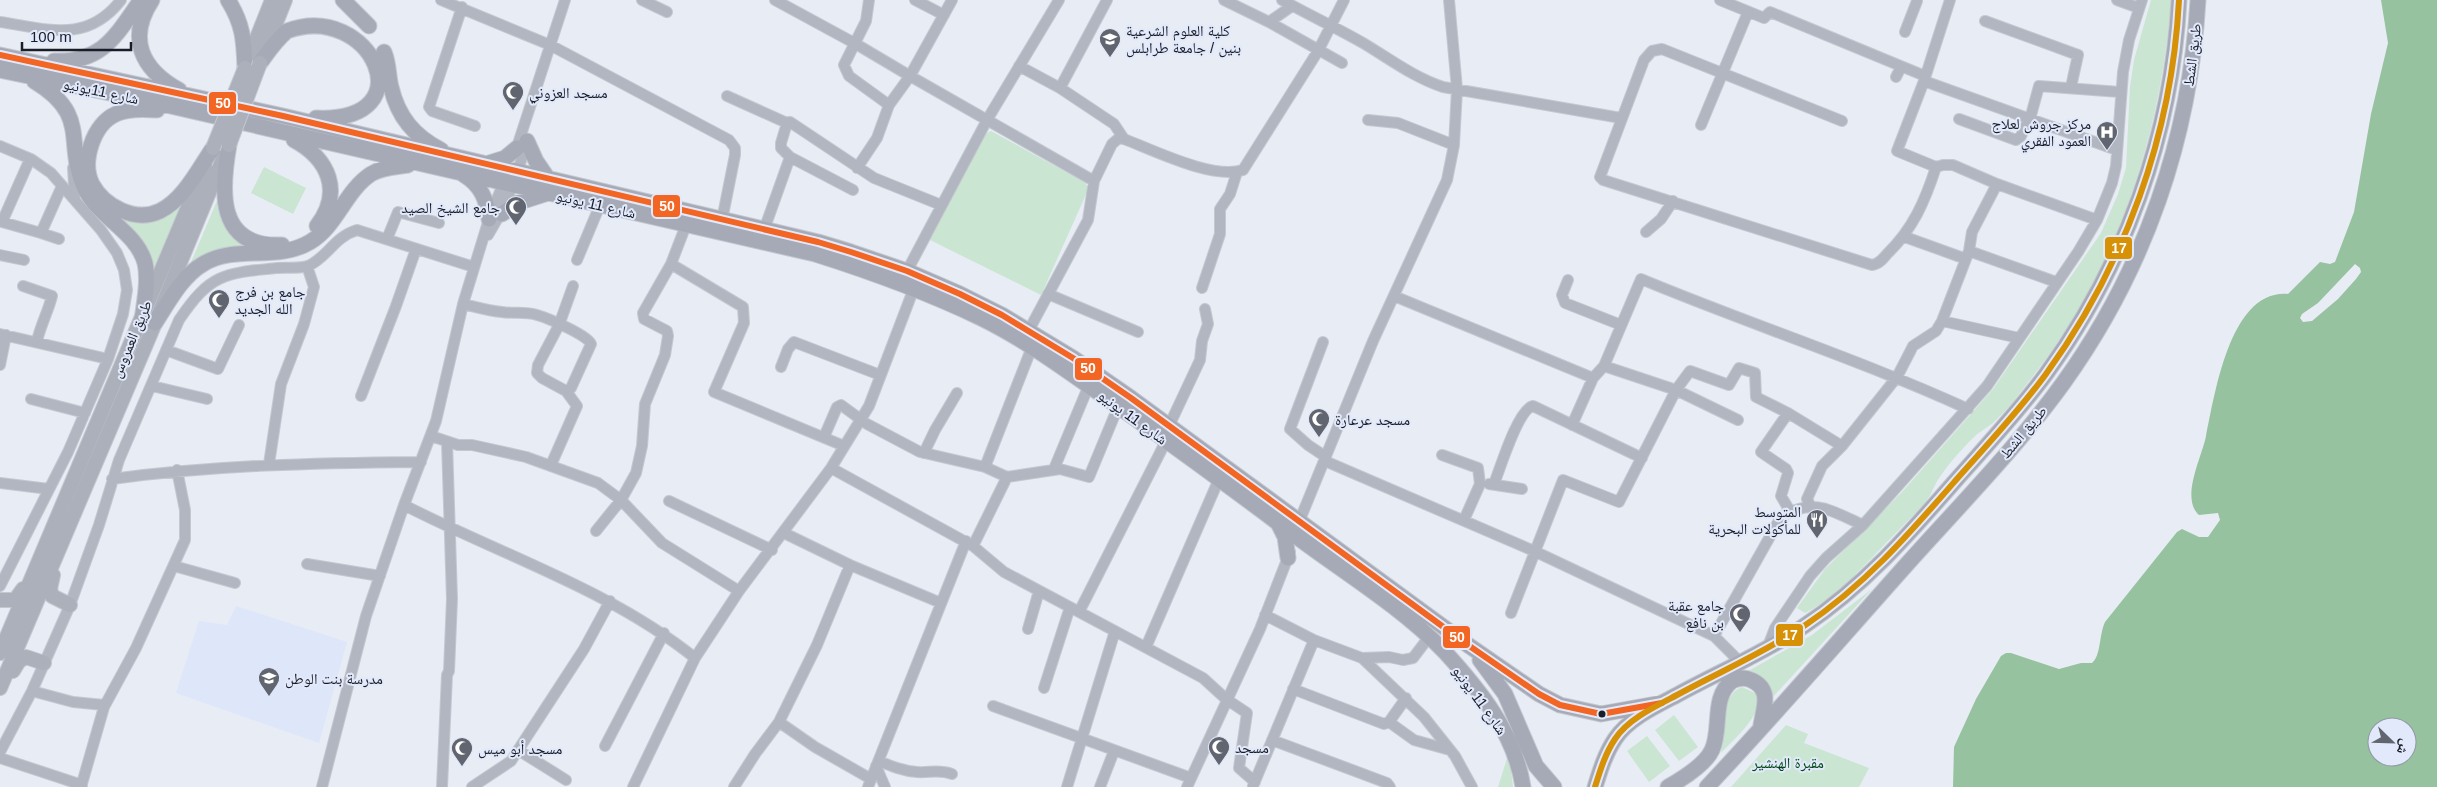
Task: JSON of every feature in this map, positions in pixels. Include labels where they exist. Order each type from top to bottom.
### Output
[{"type":"highway","points":[[26,67],[83,59],[101,50],[117,36],[142,0]]},
{"type":"highway","points":[[152,0],[142,15],[138,36],[143,58],[154,73],[170,85],[198,98]]},
{"type":"highway","points":[[228,0],[239,18],[253,65],[288,31],[303,21],[322,15],[343,17],[359,26],[371,39],[377,56],[378,76],[373,94],[360,108],[333,119],[283,116]]},
{"type":"highway","points":[[343,0],[378,38],[386,55],[391,87],[398,110],[410,128],[425,141],[463,167],[478,187],[495,216],[550,187],[536,161],[522,144],[498,162],[482,164]]},
{"type":"highway","name":"طريق الشط","points":[[1662,703],[1767,649],[1833,606],[1864,581],[1896,549],[2012,416],[2045,375],[2076,330],[2116,255],[2143,187],[2169,95],[2173,73],[2179,0]]},
{"type":"highway","name":"طريق الشط","points":[[1707,786],[2031,424],[2064,383],[2121,292],[2160,199],[2182,122],[2191,75],[2198,0]]},
{"type":"highway","points":[[0,55],[26,67],[198,98]]},
{"type":"highway","points":[[26,67],[63,104],[73,122],[80,172],[86,190],[99,207],[137,246],[145,263],[149,322]]},
{"type":"highway","name":"شارع 11يونيو","points":[[0,70],[26,67],[185,111],[250,126]]},
{"type":"highway","name":"شارع 11 يونيو","points":[[198,98],[283,116],[463,167],[550,187],[722,220],[764,230],[835,254],[982,319],[1032,347],[1118,407],[1141,414]]},
{"type":"highway","points":[[185,111],[132,110],[115,114],[102,126],[91,143],[88,163],[91,182],[102,199],[121,210],[138,216],[158,212],[177,199],[213,148]]},
{"type":"highway","name":"شارع 11 يونيو","points":[[250,126],[418,164],[463,167],[482,164],[511,178]]},
{"type":"highway","points":[[228,145],[223,178],[223,194],[230,219],[240,232],[253,240],[270,245],[285,244],[302,238],[318,225],[328,209],[331,191],[327,170],[320,158],[282,133]]},
{"type":"highway","points":[[149,322],[201,265],[225,256],[278,253],[298,248],[321,235],[352,192],[372,174],[383,169],[418,164]]},
{"type":"highway","name":"شارع 11 يونيو","points":[[550,187],[600,205],[907,271],[960,294],[1029,330],[1073,358],[1141,414],[1299,522],[1514,678],[1560,705],[1601,714],[1662,703]]},
{"type":"highway","name":"شارع 11 يونيو","points":[[1168,433],[1219,479],[1322,554],[1429,637],[1467,677],[1485,701],[1513,748],[1523,787]]},
{"type":"highway","points":[[1274,520],[1284,537],[1289,558],[1322,554]]},
{"type":"highway","points":[[1468,645],[1499,682],[1536,766],[1554,787]]},
{"type":"highway","points":[[1668,787],[1698,765],[1712,750],[1716,739],[1720,704],[1725,688],[1732,681],[1748,679],[1760,685],[1764,691],[1766,703],[1761,726]]},
{"type":"highway","points":[[1595,787],[1608,750],[1616,737],[1662,703]]},
{"type":"highway","points":[[1513,748],[1529,771],[1544,787]]},
{"type":"main road","name":"طريق العمروس","points":[[0,688],[49,555],[149,322],[228,145],[272,0]]},
{"type":"main road","name":"طريق العمروس","points":[[149,322],[213,148],[285,0]]},
{"type":"main road","name":"طريق العمروس","points":[[0,653],[49,555]]},
{"type":"main road","points":[[0,600],[11,602],[19,597],[49,555]]},
{"type":"main road","points":[[49,555],[51,593],[55,598],[70,605]]},
{"type":"main road","points":[[0,696],[19,661],[30,657],[44,663]]},
{"type":"street","points":[[0,22],[64,31],[76,30],[94,24],[105,16],[120,0]]},
{"type":"street","points":[[441,0],[550,45],[729,140],[735,148],[722,220]]},
{"type":"street","points":[[322,787],[366,616],[404,505],[436,422],[463,304],[474,267],[511,178],[565,0]]},
{"type":"street","points":[[642,0],[667,12]]},
{"type":"street","points":[[775,0],[856,44],[1094,181]]},
{"type":"street","points":[[869,0],[866,21],[844,65],[844,69],[849,76],[889,105]]},
{"type":"street","points":[[915,0],[944,15]]},
{"type":"street","points":[[858,168],[877,138],[889,105],[910,76],[952,0]]},
{"type":"street","points":[[907,271],[987,120],[1059,0]]},
{"type":"street","points":[[1060,88],[1108,0]]},
{"type":"street","points":[[1224,0],[1269,22],[1342,63]]},
{"type":"street","points":[[1282,0],[1380,53],[1396,66],[1429,82],[1457,89],[1621,118]]},
{"type":"street","points":[[1029,330],[1088,220],[1094,181],[1112,144],[1117,139],[1124,139],[1168,158],[1215,170],[1237,172],[1243,170],[1318,51],[1344,0]]},
{"type":"street","points":[[1299,522],[1326,459],[1339,422],[1447,180],[1454,145],[1457,89],[1449,0]]},
{"type":"street","points":[[1720,0],[1764,18],[1770,12],[1901,67],[1924,79],[2117,150]]},
{"type":"street","points":[[1904,32],[1918,0]]},
{"type":"street","points":[[1767,649],[1774,628],[1810,576],[1826,558],[1863,525],[1987,386],[2078,252],[2097,220],[2112,183],[2117,150],[2120,92],[2129,40],[2140,4],[2117,0]]},
{"type":"street","points":[[1948,1],[1924,79],[1897,151],[1936,167],[1953,165],[1997,184],[2097,220]]},
{"type":"street","points":[[1269,22],[1292,6]]},
{"type":"street","points":[[462,8],[429,108],[432,111],[475,126]]},
{"type":"street","points":[[1701,125],[1748,12]]},
{"type":"street","points":[[1984,21],[2078,55],[2070,87]]},
{"type":"street","points":[[1842,121],[1662,49],[1652,51],[1644,60],[1600,177],[1601,179],[1872,265],[1879,263],[1905,237],[1926,200],[1936,167]]},
{"type":"street","points":[[1019,66],[1060,88],[1114,124],[1124,139]]},
{"type":"street","points":[[1896,77],[1901,67]]},
{"type":"street","points":[[1959,119],[2016,140],[2021,136],[2029,119],[2037,87],[2043,85],[2120,92]]},
{"type":"street","points":[[50,90],[68,127],[75,200]]},
{"type":"street","points":[[727,96],[787,123],[790,122],[874,178],[941,205]]},
{"type":"street","points":[[1368,120],[1398,123],[1454,145]]},
{"type":"street","points":[[787,123],[781,143],[782,148],[790,157],[852,190]]},
{"type":"street","points":[[0,146],[30,159],[51,173],[75,200],[117,253],[124,270],[126,290],[124,314],[108,359],[49,489],[0,586]]},
{"type":"street","points":[[764,230],[790,157]]},
{"type":"street","points":[[30,159],[2,222],[60,239]]},
{"type":"street","points":[[1202,288],[1220,234],[1220,209],[1230,194],[1237,172]]},
{"type":"street","points":[[1811,507],[1807,499],[1822,466],[1842,446],[1897,376],[1918,341],[1930,335],[1942,321],[1967,255],[1972,232],[1997,184]]},
{"type":"street","points":[[41,233],[62,186]]},
{"type":"street","points":[[1646,232],[1661,219],[1672,201]]},
{"type":"street","points":[[577,260],[600,205]]},
{"type":"street","points":[[387,239],[398,212],[439,223]]},
{"type":"street","points":[[596,531],[621,500],[636,473],[642,446],[645,404],[665,355],[668,336],[667,330],[644,319],[643,313],[671,264],[686,225]]},
{"type":"street","points":[[0,752],[32,691],[70,605],[99,525],[112,479],[179,320],[192,301],[208,284],[224,275],[240,272],[307,266],[346,233],[357,230],[474,267]]},
{"type":"street","points":[[1905,237],[2056,282]]},
{"type":"street","points":[[362,396],[416,249]]},
{"type":"street","points":[[0,255],[24,260]]},
{"type":"street","points":[[671,264],[743,307],[744,323],[714,392],[844,446]]},
{"type":"street","points":[[269,464],[281,384],[304,324],[314,287],[307,266]]},
{"type":"street","points":[[1572,424],[1593,378],[1604,366],[1641,279],[1723,313],[1897,376],[1968,408]]},
{"type":"street","points":[[1568,280],[1562,295],[1565,303],[1621,325]]},
{"type":"street","points":[[23,286],[52,294],[48,314],[42,319],[37,341]]},
{"type":"street","points":[[551,465],[577,406],[566,391],[542,378],[537,373],[538,365],[559,324],[573,286]]},
{"type":"street","points":[[633,787],[694,658],[739,591],[772,550],[831,468],[869,406],[914,288]]},
{"type":"street","points":[[1048,294],[1138,332]]},
{"type":"street","points":[[1394,296],[1593,378]]},
{"type":"street","points":[[463,304],[504,313],[520,312],[537,315],[588,338],[591,344],[571,388],[566,391]]},
{"type":"street","points":[[1044,688],[1074,609],[1168,433],[1200,360],[1202,341],[1208,324],[1205,309]]},
{"type":"street","points":[[1942,321],[2019,338]]},
{"type":"street","points":[[166,350],[218,368],[239,325]]},
{"type":"street","points":[[0,365],[3,334],[108,359]]},
{"type":"street","points":[[781,367],[788,349],[794,342],[880,375]]},
{"type":"street","points":[[1323,342],[1290,429],[1326,459],[1534,551],[1714,636],[1739,662]]},
{"type":"street","points":[[985,468],[1032,347]]},
{"type":"street","points":[[1604,366],[1676,390],[1738,420]]},
{"type":"street","points":[[1511,613],[1563,480],[1617,502],[1621,500],[1676,390],[1690,371],[1729,385],[1740,368],[1757,375],[1756,397],[1788,413],[1842,446]]},
{"type":"street","points":[[1054,469],[1089,385]]},
{"type":"street","points":[[152,386],[207,398]]},
{"type":"street","points":[[924,453],[939,422],[957,393]]},
{"type":"street","points":[[31,399],[84,413]]},
{"type":"street","points":[[824,437],[839,405],[924,453],[985,468],[1007,478],[1054,469],[1068,470],[1089,477],[1118,407]]},
{"type":"street","points":[[1494,484],[1507,449],[1529,407],[1534,406],[1642,458]]},
{"type":"street","points":[[1788,413],[1761,452],[1786,469],[1788,473],[1781,496],[1790,511]]},
{"type":"street","points":[[431,436],[458,446],[472,445],[500,450],[551,465],[598,483],[621,500],[662,543],[739,591]]},
{"type":"street","points":[[442,787],[444,710],[447,675],[450,671],[452,599],[446,442]]},
{"type":"street","points":[[1442,455],[1478,468],[1480,484],[1464,520]]},
{"type":"street","points":[[112,479],[177,470],[269,464],[421,462]]},
{"type":"street","points":[[831,468],[969,544],[1004,572],[1203,678],[1226,700],[1247,713],[1239,768],[1254,784],[1314,640]]},
{"type":"street","points":[[0,758],[82,786],[104,705],[136,648],[174,566],[186,532],[185,510],[177,470]]},
{"type":"street","points":[[778,722],[870,783],[941,603],[969,544],[1007,478]]},
{"type":"street","points":[[1146,647],[1219,479]]},
{"type":"street","points":[[0,483],[49,489]]},
{"type":"street","points":[[1480,484],[1494,484],[1522,489]]},
{"type":"street","points":[[669,501],[772,550]]},
{"type":"street","points":[[404,505],[448,528],[610,601],[664,633],[694,658]]},
{"type":"street","points":[[1714,636],[1781,517],[1798,508],[1819,506],[1863,525]]},
{"type":"street","points":[[784,533],[850,565],[941,603]]},
{"type":"street","points":[[993,706],[1114,751],[1189,782],[1289,558],[1302,541]]},
{"type":"street","points":[[307,564],[380,576]]},
{"type":"street","points":[[734,787],[778,722],[818,645],[850,565]]},
{"type":"street","points":[[174,566],[235,583]]},
{"type":"street","points":[[1028,629],[1039,591]]},
{"type":"street","points":[[472,787],[512,761],[584,649],[610,601]]},
{"type":"street","points":[[1265,615],[1314,640],[1362,658],[1403,660],[1413,658],[1429,637]]},
{"type":"street","points":[[1066,787],[1115,631]]},
{"type":"street","points":[[604,746],[664,633]]},
{"type":"street","points":[[1362,658],[1406,698],[1450,750],[1472,787]]},
{"type":"street","points":[[1293,689],[1377,723],[1384,724],[1389,722],[1406,698]]},
{"type":"street","points":[[32,691],[72,702],[104,705]]},
{"type":"street","points":[[1389,722],[1414,740],[1450,750]]},
{"type":"street","points":[[1272,740],[1387,783],[1390,787]]},
{"type":"street","points":[[518,750],[566,780]]},
{"type":"street","points":[[1100,787],[1114,751]]},
{"type":"street","points":[[878,764],[902,770],[919,772],[939,770],[952,774]]},
{"type":"street","points":[[878,764],[885,787]]},
{"type":"shaded area","points":[[2381,0],[2437,0],[2437,787],[1953,787],[1954,747],[1976,699],[2001,656],[2011,653],[2059,669],[2081,663],[2092,663],[2097,655],[2105,622],[2177,532],[2182,529],[2199,537],[2208,537],[2220,520],[2218,513],[2199,515],[2194,508],[2192,488],[2206,436],[2214,395],[2229,347],[2239,326],[2252,308],[2268,297],[2288,294],[2320,262],[2330,264],[2335,262],[2354,212],[2371,114],[2388,43]]},
{"type":"shaded area","points":[[236,606],[347,642],[319,743],[176,693],[199,621],[227,625]]},
{"type":"green space","points":[[2151,0],[2171,0],[2166,51],[2157,102],[2145,152],[2129,201],[2110,249],[2086,295],[2060,339],[2017,396],[1993,423],[1976,435],[1956,456],[1938,479],[1929,497],[1921,507],[1852,578],[1817,606],[1805,613],[1797,608],[1825,569],[1903,491],[1993,389],[2101,233],[2118,194],[2126,168],[2130,87],[2134,60]]},
{"type":"green space","points":[[991,131],[1086,183],[1088,190],[1041,295],[930,240],[985,134]]},
{"type":"green space","points":[[264,167],[306,188],[293,214],[251,193]]},
{"type":"green space","points":[[219,196],[224,217],[266,249],[186,274]]},
{"type":"green space","points":[[185,201],[150,287],[149,263],[105,208],[147,219],[164,215]]},
{"type":"green space","points":[[1872,589],[1771,699],[1743,674],[1812,635]]},
{"type":"green space","points":[[1742,687],[1757,694],[1759,701],[1757,709],[1747,725],[1721,753],[1726,707],[1729,698]]},
{"type":"green space","points":[[1674,715],[1698,747],[1679,761],[1655,730]]},
{"type":"green space","name":"مقبرة الهنشير","points":[[1786,725],[1808,734],[1804,743],[1869,768],[1859,787],[1731,787]]},
{"type":"green space","points":[[1647,736],[1670,766],[1649,782],[1627,751]]},
{"type":"green space","points":[[1509,752],[1513,787],[1498,787]]},
{"type":"pier","points":[[2355,264],[2360,268],[2361,272],[2356,279],[2338,299],[2312,321],[2303,322],[2300,318],[2302,314],[2318,303]]},
{"type":"transit line","name":"17","points":[[1595,787],[1611,745],[1627,725],[1660,704],[1789,636],[1826,610],[1866,576],[1921,520],[2036,388],[2074,332],[2099,289],[2140,197],[2155,149],[2166,100],[2175,50],[2179,0]]},
{"type":"transit line","name":"50","points":[[0,55],[283,116],[818,242],[907,271],[1002,315],[1073,358],[1131,398],[1468,645],[1539,694],[1560,705],[1601,714],[1662,703]]},
{"type":"place","name":"كلية العلوم الشرعية بنين / جامعة طرابلس","points":[[1110,58]]},
{"type":"place","name":"مسجد العزوني","points":[[513,111]]},
{"type":"place","name":"مركز جروش لعلاج العمود الفقري","points":[[2107,151]]},
{"type":"place","name":"جامع الشيخ الصيد","points":[[516,226]]},
{"type":"place","name":"جامع بن فرج الله الجديد","points":[[219,319]]},
{"type":"place","name":"مسجد عرعارة","points":[[1319,438]]},
{"type":"place","name":"المتوسط للمأكولات البحرية","points":[[1817,539]]},
{"type":"place","name":"جامع عقبة بن نافع","points":[[1740,633]]},
{"type":"place","name":"مدرسة بنت الوطن","points":[[269,697]]},
{"type":"place","name":"مسجد","points":[[1219,766]]},
{"type":"place","name":"مسجد أبو ميس","points":[[462,767]]}]
